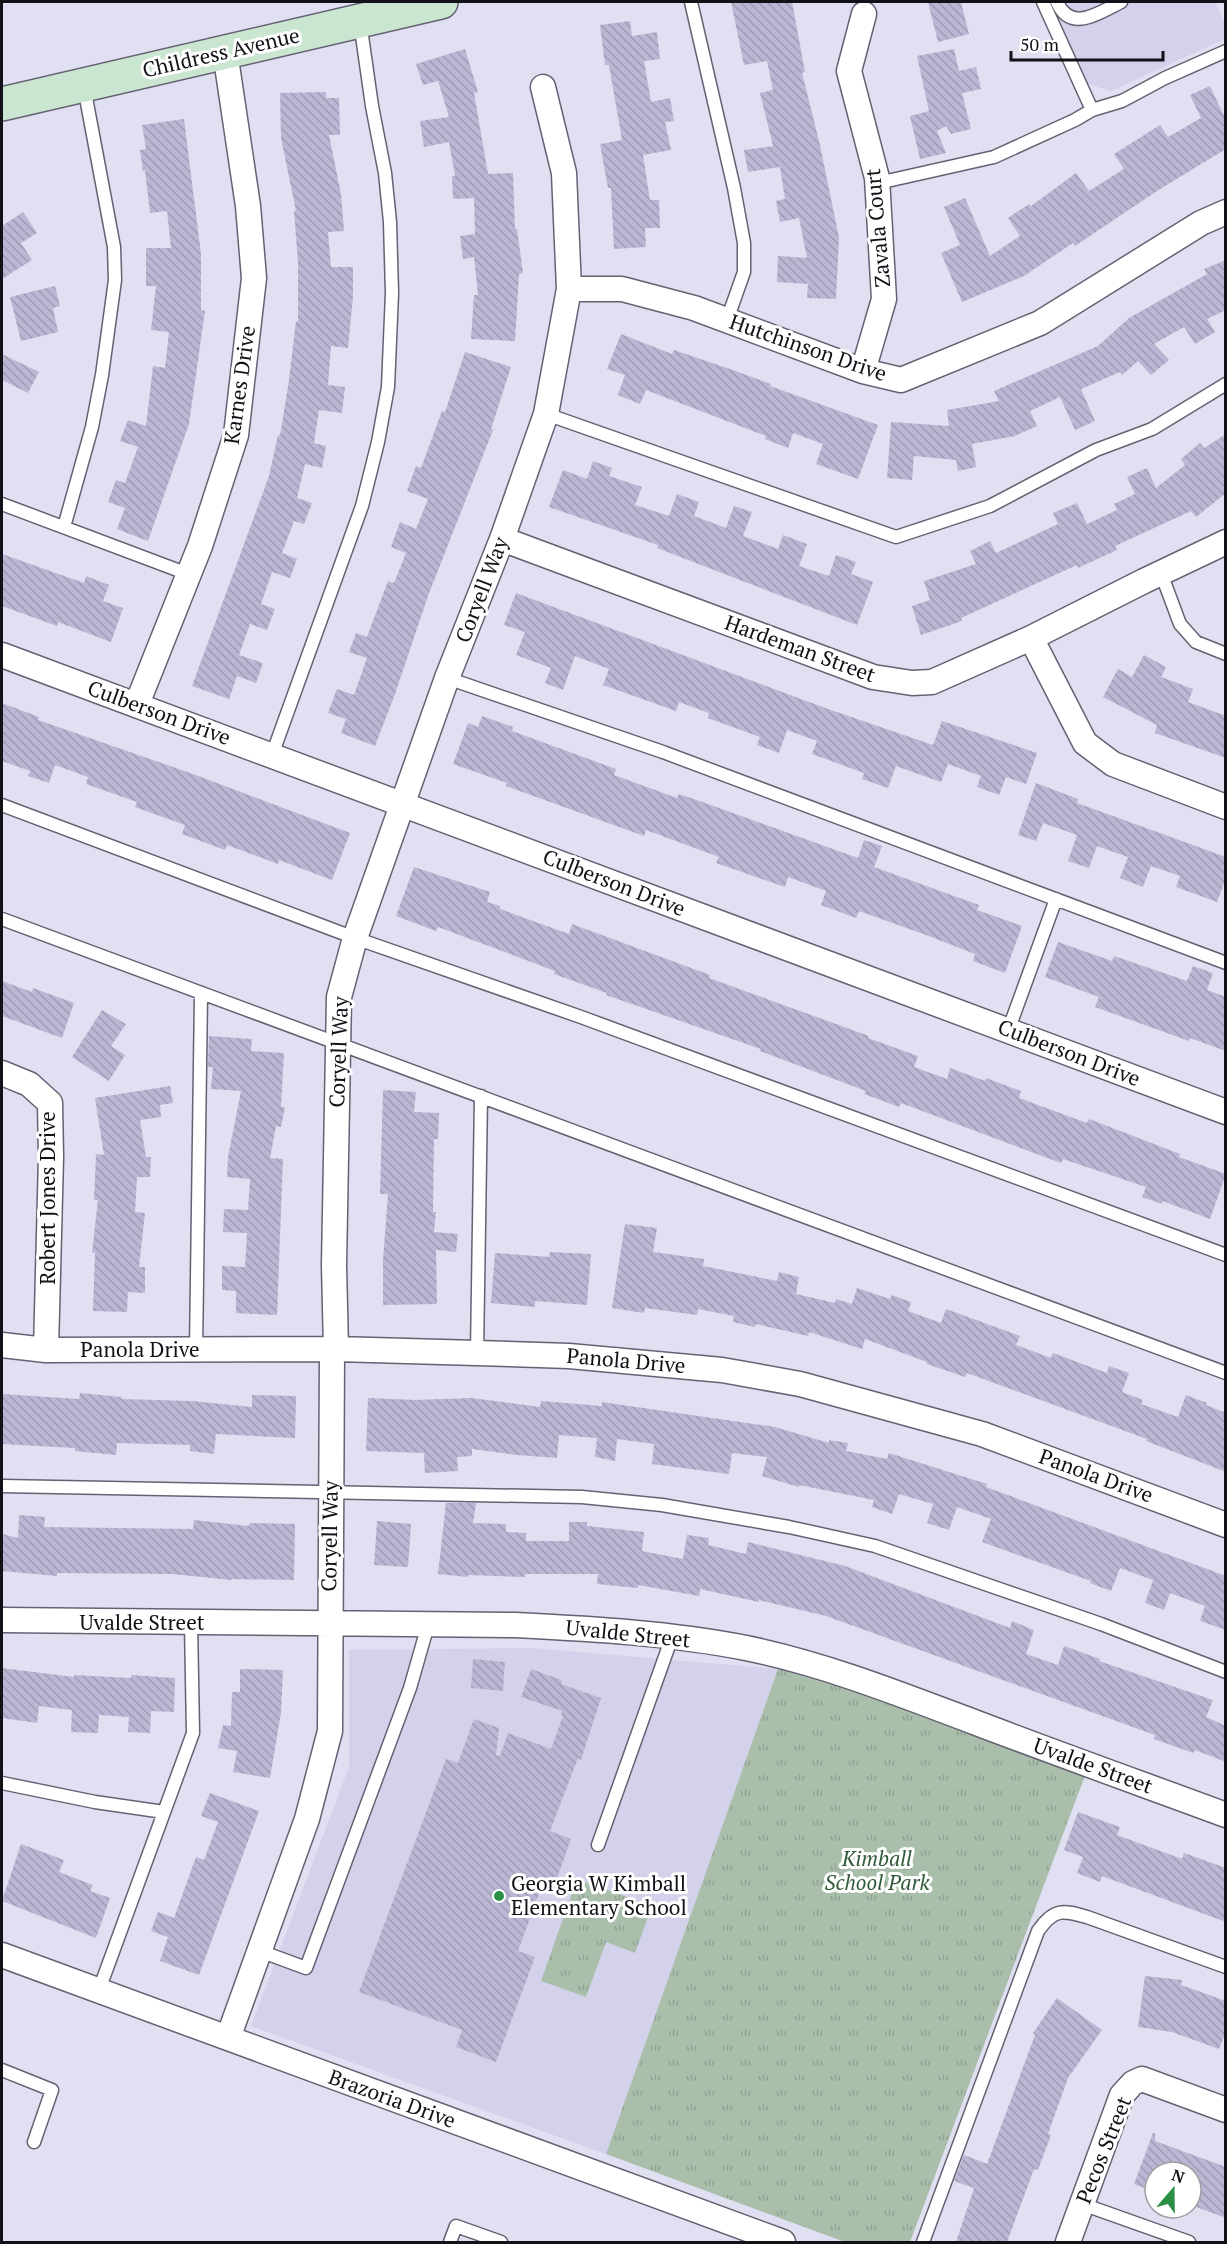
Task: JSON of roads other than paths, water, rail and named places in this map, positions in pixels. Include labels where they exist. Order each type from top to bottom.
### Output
[{"type":"street","name":"Childress Avenue","points":[[2,104],[441,2]]},
{"type":"street","name":"Zavala Court","points":[[863,371],[884,299],[878,183],[849,71],[864,14]]},
{"type":"street","name":"Karnes Drive","points":[[137,704],[188,574],[236,435],[254,278],[248,206],[225,52]]},
{"type":"street","name":"Coryell Way","points":[[228,2038],[307,1819],[330,1731],[332,1354],[336,1349],[334,1265],[339,997],[355,938],[404,805],[447,678],[502,538],[546,414],[569,289],[564,173],[543,87]]},
{"type":"street","name":"Hutchinson Drive","points":[[569,289],[622,289],[694,308],[863,371],[902,380],[1040,323],[1201,224],[1226,212]]},
{"type":"street","name":"Hardeman Street","points":[[502,538],[873,678],[912,683],[933,682],[1031,638],[1226,542]]},
{"type":"street","points":[[1031,638],[1085,743],[1113,764],[1226,807]]},
{"type":"street","name":"Culberson Drive","points":[[2,655],[1226,1112]]},
{"type":"street","name":"Robert Jones Drive","points":[[2,1073],[29,1084],[50,1103],[51,1157],[46,1350]]},
{"type":"street","name":"Panola Drive","points":[[2,1345],[46,1350],[336,1349],[569,1356],[722,1370],[800,1384],[982,1434],[1226,1525]]},
{"type":"street","name":"Uvalde Street","points":[[2,1620],[330,1625],[515,1624],[596,1629],[746,1648],[803,1663],[891,1691],[1226,1815]]},
{"type":"street","name":"Brazoria Drive","points":[[2,1955],[783,2242]]},
{"type":"street","name":"Pecos Street","points":[[1068,2242],[1122,2095],[1133,2083],[1142,2079],[1226,2110]]},
{"type":"lane","points":[[691,2],[734,188],[744,243],[744,272],[728,320]]},
{"type":"lane","points":[[1043,2],[1092,110]]},
{"type":"lane","points":[[1057,2],[1072,18],[1084,20],[1122,2]]},
{"type":"lane","points":[[272,755],[362,506],[378,442],[388,387],[392,293],[390,222],[385,173],[372,106],[360,21]]},
{"type":"lane","points":[[878,183],[994,157],[1092,110],[1122,101],[1165,78],[1226,51]]},
{"type":"lane","points":[[64,527],[92,427],[102,375],[115,280],[114,247],[84,86]]},
{"type":"lane","points":[[546,414],[896,537],[990,506],[1096,450],[1152,429],[1226,384]]},
{"type":"lane","points":[[2,504],[188,574]]},
{"type":"lane","points":[[1161,573],[1180,624],[1196,642],[1226,654]]},
{"type":"lane","points":[[447,678],[663,752],[1226,963]]},
{"type":"lane","points":[[2,805],[355,938],[593,1021],[1226,1255]]},
{"type":"lane","points":[[1008,1031],[1056,899]]},
{"type":"lane","points":[[2,919],[1226,1372]]},
{"type":"lane","points":[[196,1350],[201,994]]},
{"type":"lane","points":[[477,1353],[481,1096]]},
{"type":"lane","points":[[2,1486],[582,1497],[662,1505],[789,1527],[875,1546],[1101,1624],[1226,1672]]},
{"type":"lane","points":[[99,1990],[193,1733],[191,1623]]},
{"type":"lane","points":[[260,1951],[306,1968],[410,1688],[428,1625]]},
{"type":"lane","points":[[598,1845],[672,1638]]},
{"type":"lane","points":[[2,1783],[95,1802],[164,1812]]},
{"type":"lane","points":[[922,2242],[1038,1931],[1050,1916],[1067,1911],[1226,1967]]},
{"type":"lane","points":[[2,2070],[52,2090],[34,2142]]},
{"type":"lane","points":[[1082,2204],[1189,2242]]},
{"type":"lane","points":[[450,2242],[456,2226],[501,2242]]},
{"type":"place","name":"Georgia W Kimball Elementary School","points":[[499,1896]]},
{"type":"park label","name":"Kimball School Park","points":[[877,1871]]}]
